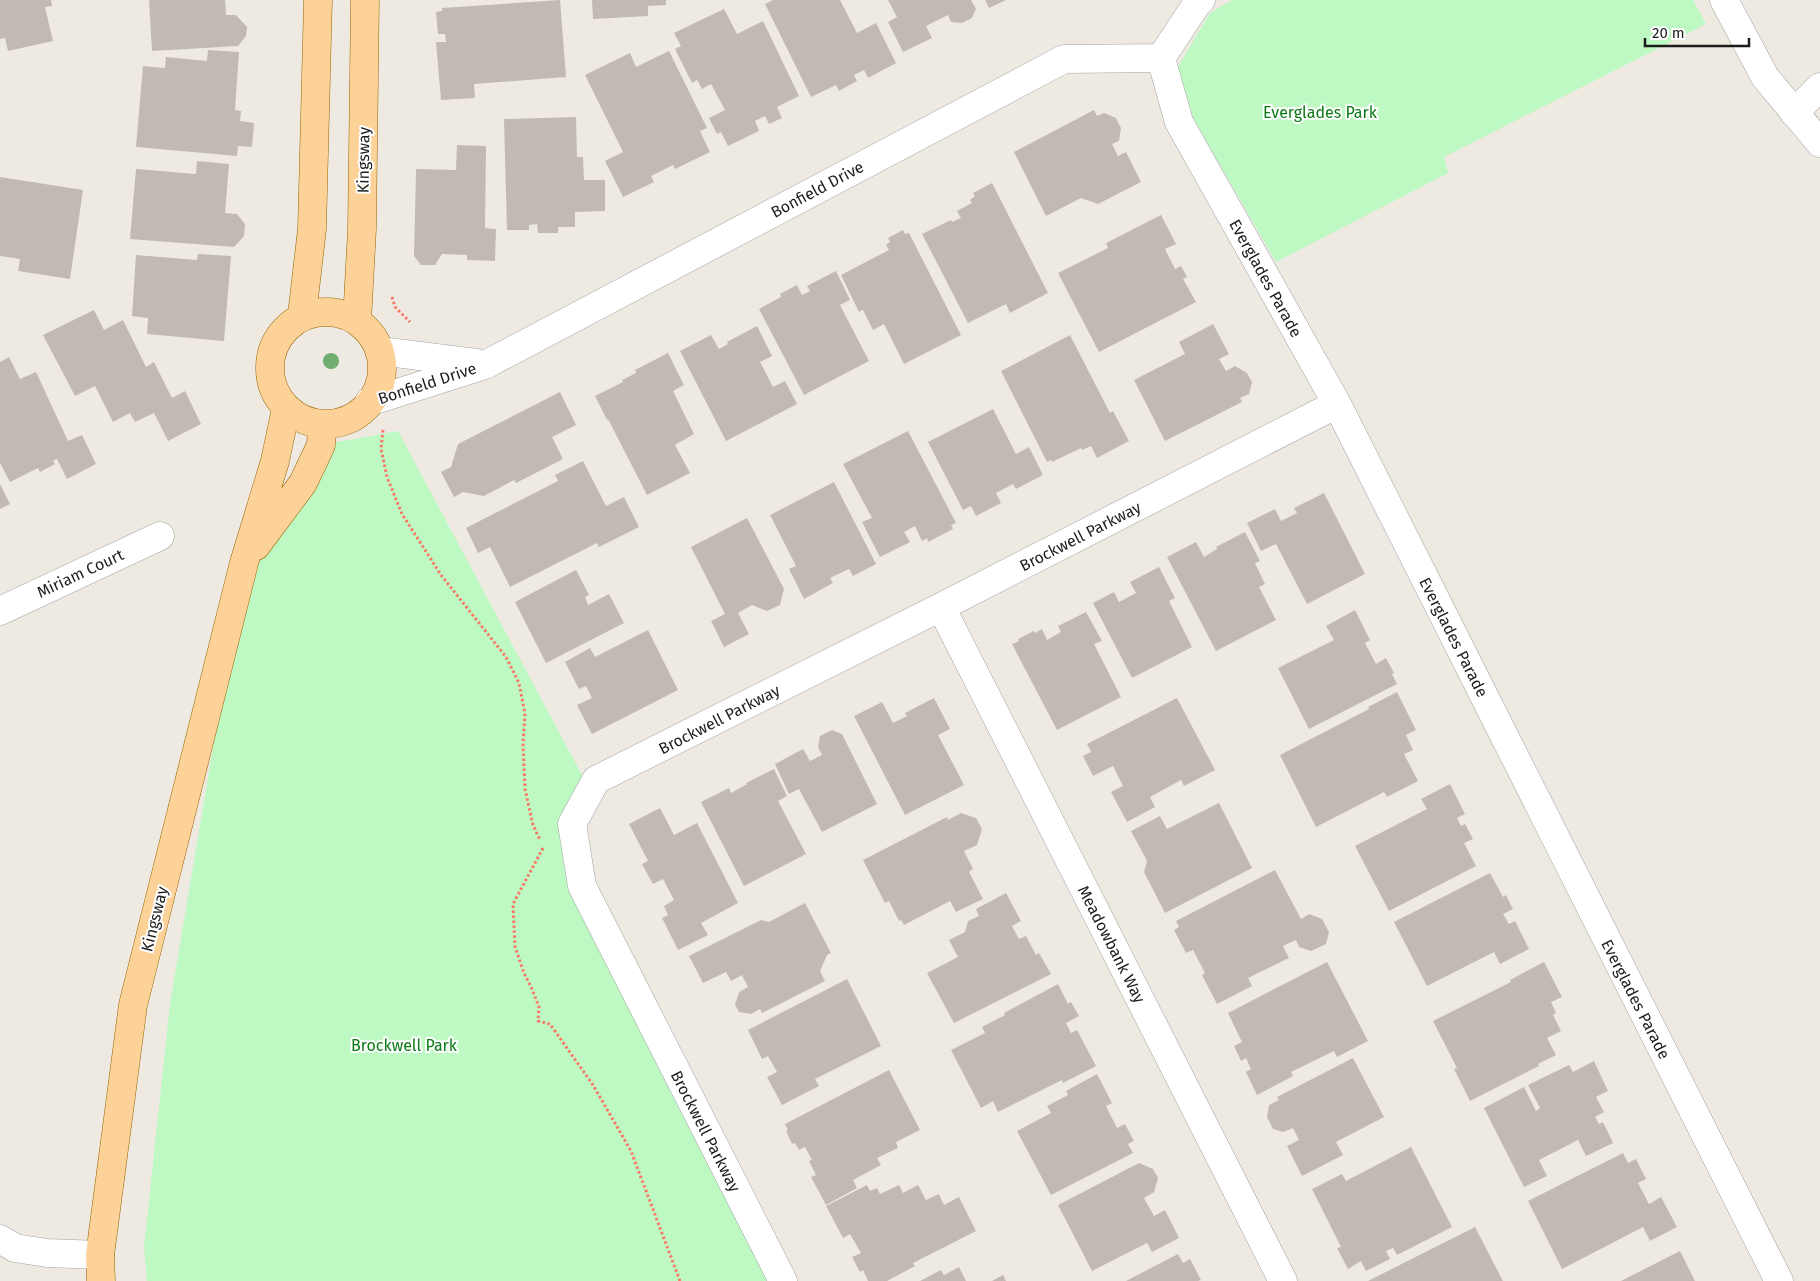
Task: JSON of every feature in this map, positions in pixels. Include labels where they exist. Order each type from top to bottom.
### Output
[{"type":"main road","points":[[302,316],[312,229],[318,0]]},
{"type":"main road","name":"Kingsway","points":[[357,320],[362,229],[365,0]]},
{"type":"main road","points":[[321,311],[340,313],[357,320],[371,334],[380,351],[382,371],[376,393],[364,410],[344,422],[322,425],[302,420],[286,409],[271,385],[269,358],[281,332],[302,316],[321,311]]},
{"type":"main road","name":"Kingsway","points":[[101,1268],[133,1004],[244,563],[275,461],[286,409]]},
{"type":"main road","name":"Kingsway","points":[[244,563],[303,482],[321,445],[322,425]]},
{"type":"street","points":[[1161,58],[1201,0]]},
{"type":"street","points":[[1724,0],[1765,77],[1820,143]]},
{"type":"street","name":"Bonfield Drive","points":[[369,402],[485,364],[1064,59],[1161,58]]},
{"type":"street","name":"Everglades Parade","points":[[1161,58],[1179,122],[1337,404],[1779,1281]]},
{"type":"street","points":[[1794,113],[1820,87]]},
{"type":"street","name":"Bonfield Drive","points":[[380,351],[485,364]]},
{"type":"street","name":"Brockwell Parkway","points":[[783,1281],[582,886],[572,824],[596,780],[941,607],[1337,404]]},
{"type":"street","name":"Miriam Court","points":[[0,611],[160,536]]},
{"type":"street","name":"Meadowbank Way","points":[[941,607],[1283,1281]]},
{"type":"street","points":[[0,1239],[15,1248],[48,1253],[101,1268]]},
{"type":"path","points":[[389,288],[395,307],[408,321],[427,329],[428,358]]},
{"type":"path","points":[[384,428],[382,434],[383,458],[387,477],[402,514],[441,575],[506,657],[518,683],[525,713],[523,744],[525,789],[533,826],[544,846],[513,904],[515,947],[539,1007],[538,1021],[550,1024],[593,1085],[632,1151],[680,1281]]},
{"type":"green space","name":"Everglades Park","points":[[1232,0],[1693,0],[1706,24],[1444,157],[1448,173],[1276,262],[1194,120],[1178,67],[1210,13]]},
{"type":"green space","name":"Brockwell Park","points":[[398,431],[590,790],[576,850],[773,1281],[147,1281],[144,1247],[170,1004],[244,563],[321,445]]},
{"type":"building","points":[[0,0],[51,0],[52,6],[45,7],[53,41],[8,51],[5,38],[0,39]]},
{"type":"building","points":[[149,0],[225,0],[226,15],[236,15],[247,27],[246,36],[238,46],[152,51]]},
{"type":"building","points":[[560,0],[566,77],[474,84],[475,98],[441,100],[436,42],[446,42],[445,34],[438,34],[436,12],[442,11],[442,8]]},
{"type":"building","points":[[592,0],[666,0],[666,5],[648,6],[648,16],[593,19]]},
{"type":"building","points":[[773,0],[840,0],[857,33],[876,23],[896,63],[868,78],[864,70],[854,75],[857,81],[839,91],[836,85],[811,97],[765,4]]},
{"type":"building","points":[[888,0],[971,0],[976,9],[972,18],[962,23],[951,22],[948,15],[926,26],[932,38],[903,52],[888,22],[897,17]]},
{"type":"building","points":[[985,0],[1006,0],[989,8]]},
{"type":"building","points":[[724,9],[737,34],[763,21],[799,96],[777,107],[782,118],[769,124],[765,116],[755,121],[759,131],[728,146],[721,132],[717,134],[709,118],[725,110],[711,84],[702,89],[697,80],[692,83],[675,49],[681,46],[674,33]]},
{"type":"building","points":[[208,50],[239,52],[235,110],[241,111],[240,121],[254,123],[252,147],[238,146],[237,156],[136,147],[143,66],[165,68],[166,57],[207,61]]},
{"type":"building","points":[[669,51],[707,128],[700,131],[710,152],[675,169],[673,165],[651,176],[654,182],[623,197],[605,161],[623,152],[585,75],[630,53],[636,67]]},
{"type":"building","points":[[1094,110],[1097,116],[1104,113],[1116,118],[1121,128],[1119,141],[1112,144],[1118,156],[1126,152],[1141,182],[1098,204],[1081,198],[1046,216],[1014,152]]},
{"type":"building","points":[[576,117],[577,157],[583,157],[584,180],[605,180],[605,211],[575,212],[575,227],[558,227],[558,233],[538,233],[537,224],[529,225],[529,230],[507,230],[504,119]]},
{"type":"building","points":[[457,145],[486,146],[485,228],[496,229],[495,261],[467,260],[467,255],[442,254],[435,265],[421,265],[414,256],[416,169],[456,170]]},
{"type":"building","points":[[197,161],[229,164],[225,213],[237,214],[245,224],[244,236],[234,247],[130,239],[136,169],[196,174]]},
{"type":"building","points":[[0,177],[83,190],[70,279],[18,271],[20,259],[0,256]]},
{"type":"building","points":[[992,183],[1048,293],[1010,313],[1006,304],[968,323],[922,234],[951,220],[952,222],[961,218],[957,211],[972,203],[970,200],[975,196],[973,193]]},
{"type":"building","points":[[1161,215],[1176,244],[1165,249],[1175,269],[1181,266],[1187,277],[1183,279],[1196,302],[1099,352],[1058,273],[1108,248],[1106,243]]},
{"type":"building","points":[[903,230],[905,234],[909,233],[961,335],[904,364],[884,324],[873,330],[863,310],[859,312],[841,275],[889,250],[886,245],[890,242],[888,238]]},
{"type":"building","points":[[198,254],[231,256],[224,341],[147,334],[148,318],[132,316],[136,255],[197,260]]},
{"type":"building","points":[[836,271],[850,300],[840,305],[869,361],[804,395],[759,309],[781,297],[780,294],[797,285],[802,295],[810,291],[807,286]]},
{"type":"building","points":[[94,310],[104,330],[123,320],[146,367],[154,362],[172,398],[185,391],[201,424],[168,441],[154,413],[135,422],[130,413],[113,422],[95,386],[75,396],[43,335]]},
{"type":"building","points":[[1213,324],[1229,354],[1219,359],[1226,371],[1235,366],[1247,373],[1252,382],[1249,394],[1240,398],[1242,402],[1165,441],[1134,380],[1185,354],[1179,342]]},
{"type":"building","points":[[757,326],[772,356],[760,362],[773,387],[785,381],[797,404],[726,441],[680,351],[711,335],[719,349],[728,344],[727,342]]},
{"type":"building","points":[[1070,335],[1110,413],[1113,411],[1129,441],[1097,458],[1091,446],[1082,450],[1081,448],[1052,462],[1051,460],[1047,462],[1001,371]]},
{"type":"building","points":[[668,353],[684,385],[673,391],[694,434],[675,445],[690,473],[647,495],[595,396],[623,382],[622,380],[636,373],[635,370]]},
{"type":"building","points":[[9,357],[20,379],[36,372],[68,441],[82,435],[96,464],[67,479],[57,459],[53,461],[55,464],[40,472],[38,468],[10,482],[0,463],[0,362]]},
{"type":"building","points":[[560,392],[576,425],[552,437],[563,459],[516,483],[514,480],[484,496],[463,492],[454,497],[441,472],[451,467],[458,444]]},
{"type":"building","points":[[993,409],[1016,454],[1029,447],[1043,475],[1016,489],[1013,484],[996,493],[1001,503],[976,516],[971,506],[963,510],[928,442]]},
{"type":"building","points":[[908,431],[956,523],[951,525],[953,529],[928,542],[927,538],[922,541],[915,526],[904,532],[910,542],[880,557],[862,522],[872,518],[843,464]]},
{"type":"building","points":[[583,461],[606,506],[624,497],[639,527],[599,547],[597,543],[510,587],[490,547],[478,553],[466,528],[558,481],[555,475]]},
{"type":"building","points":[[834,482],[876,564],[853,576],[849,569],[830,578],[833,583],[804,599],[789,569],[796,566],[770,515]]},
{"type":"building","points":[[0,484],[10,504],[0,509]]},
{"type":"building","points":[[1324,493],[1365,574],[1307,604],[1276,544],[1261,551],[1247,523],[1275,509],[1281,521],[1297,513],[1294,508]]},
{"type":"building","points":[[747,518],[784,589],[780,605],[767,611],[752,605],[738,613],[749,634],[724,647],[711,621],[725,614],[691,547]]},
{"type":"building","points":[[1245,532],[1260,561],[1255,563],[1265,584],[1259,587],[1276,620],[1216,651],[1167,557],[1196,542],[1204,557],[1217,549],[1216,547]]},
{"type":"building","points":[[1159,567],[1175,598],[1169,601],[1192,647],[1132,678],[1093,603],[1114,592],[1119,602],[1136,593],[1130,582]]},
{"type":"building","points":[[576,570],[589,595],[585,597],[588,605],[609,594],[624,623],[546,663],[515,602]]},
{"type":"building","points":[[1355,610],[1370,640],[1365,643],[1376,664],[1386,658],[1394,673],[1392,674],[1397,684],[1309,729],[1278,668],[1334,640],[1326,626]]},
{"type":"building","points":[[1086,612],[1102,641],[1094,644],[1121,697],[1057,730],[1012,644],[1034,631],[1035,633],[1042,629],[1047,640],[1061,632],[1058,626]]},
{"type":"building","points":[[648,630],[678,690],[592,734],[577,705],[592,698],[586,686],[579,689],[565,662],[590,648],[595,657]]},
{"type":"building","points":[[1397,692],[1416,730],[1406,735],[1413,750],[1404,754],[1418,781],[1387,797],[1384,792],[1316,827],[1280,755],[1369,709],[1368,707]]},
{"type":"building","points":[[934,698],[950,729],[938,735],[964,785],[905,815],[854,716],[882,702],[893,723],[907,716],[905,713]]},
{"type":"building","points":[[1177,698],[1215,770],[1184,786],[1181,780],[1150,797],[1155,807],[1127,822],[1111,792],[1123,786],[1113,766],[1093,776],[1083,756],[1091,752],[1087,744]]},
{"type":"building","points":[[832,730],[842,734],[877,804],[822,832],[799,789],[789,794],[775,764],[803,749],[810,761],[822,755],[818,747],[820,736]]},
{"type":"building","points":[[774,769],[787,796],[778,801],[806,854],[744,886],[701,802],[729,788],[731,793]]},
{"type":"building","points":[[1450,784],[1465,814],[1457,818],[1461,826],[1465,824],[1473,839],[1464,843],[1476,866],[1389,911],[1355,846],[1427,809],[1421,799]]},
{"type":"building","points":[[1219,803],[1252,868],[1165,913],[1144,872],[1147,861],[1131,831],[1160,816],[1167,829]]},
{"type":"building","points":[[660,808],[674,835],[697,823],[738,903],[701,923],[708,935],[678,950],[662,918],[668,915],[664,906],[674,900],[663,879],[653,884],[642,864],[648,861],[629,824]]},
{"type":"building","points":[[961,813],[976,818],[982,829],[977,845],[964,851],[973,869],[969,872],[983,899],[956,912],[950,901],[904,925],[901,920],[899,921],[889,901],[885,903],[863,860],[947,817],[948,820]]},
{"type":"building","points":[[1275,870],[1301,919],[1309,914],[1322,919],[1329,932],[1326,944],[1311,951],[1299,947],[1296,940],[1283,946],[1289,958],[1248,978],[1252,986],[1217,1004],[1202,975],[1205,973],[1193,950],[1186,953],[1174,930],[1179,927],[1176,921]]},
{"type":"building","points":[[1490,873],[1503,897],[1506,895],[1513,909],[1503,914],[1509,924],[1515,921],[1529,949],[1500,964],[1494,952],[1427,986],[1394,922]]},
{"type":"building","points":[[1006,893],[1021,921],[1012,926],[1019,939],[1026,936],[1036,955],[1039,953],[1051,974],[954,1023],[927,973],[958,957],[949,940],[965,932],[968,921],[979,916],[976,909]]},
{"type":"building","points":[[805,903],[831,953],[827,955],[820,971],[825,981],[762,1013],[760,1009],[751,1014],[739,1012],[735,1005],[739,992],[748,987],[742,975],[731,981],[726,972],[703,983],[689,956],[761,920],[769,922]]},
{"type":"building","points":[[1327,962],[1368,1041],[1337,1057],[1334,1051],[1291,1072],[1293,1076],[1257,1095],[1246,1072],[1251,1069],[1246,1058],[1241,1061],[1234,1046],[1242,1042],[1228,1013]]},
{"type":"building","points":[[1544,962],[1562,997],[1551,1002],[1556,1013],[1553,1015],[1561,1031],[1547,1038],[1556,1055],[1538,1064],[1539,1066],[1470,1101],[1454,1069],[1457,1068],[1433,1021],[1511,982],[1510,980]]},
{"type":"building","points":[[847,979],[881,1046],[815,1079],[819,1086],[782,1105],[767,1077],[777,1072],[768,1056],[762,1059],[748,1030]]},
{"type":"building","points":[[1058,984],[1068,1004],[1071,1002],[1079,1016],[1066,1023],[1071,1033],[1077,1030],[1096,1066],[1063,1083],[1062,1080],[998,1112],[993,1101],[981,1108],[951,1050],[985,1033],[982,1027],[1005,1015],[1004,1013]]},
{"type":"building","points":[[1353,1058],[1384,1117],[1336,1142],[1343,1155],[1302,1176],[1287,1146],[1299,1140],[1293,1128],[1283,1132],[1273,1129],[1267,1117],[1269,1105],[1279,1100],[1277,1097]]},
{"type":"building","points":[[1594,1061],[1608,1091],[1596,1097],[1604,1112],[1595,1117],[1599,1124],[1603,1122],[1613,1143],[1586,1156],[1578,1140],[1539,1160],[1547,1176],[1524,1187],[1484,1108],[1524,1087],[1536,1111],[1540,1108],[1528,1085],[1569,1065],[1573,1072]]},
{"type":"building","points":[[889,1070],[920,1130],[896,1142],[898,1148],[877,1158],[881,1165],[853,1180],[857,1188],[826,1205],[811,1177],[816,1175],[809,1161],[812,1160],[805,1147],[799,1150],[795,1143],[792,1144],[785,1124]]},
{"type":"building","points":[[1097,1074],[1112,1103],[1106,1106],[1117,1128],[1125,1124],[1134,1141],[1128,1144],[1133,1153],[1051,1195],[1017,1131],[1051,1113],[1047,1106],[1068,1095],[1066,1091]]},
{"type":"building","points":[[1411,1147],[1452,1227],[1397,1255],[1393,1248],[1386,1251],[1390,1259],[1366,1271],[1361,1261],[1348,1269],[1337,1248],[1341,1247],[1312,1189],[1342,1174],[1346,1181]]},
{"type":"building","points":[[1623,1153],[1628,1163],[1636,1159],[1646,1179],[1638,1183],[1649,1204],[1661,1197],[1677,1227],[1650,1241],[1643,1227],[1562,1269],[1528,1201]]},
{"type":"building","points":[[1139,1163],[1153,1169],[1158,1178],[1154,1192],[1144,1198],[1154,1216],[1165,1210],[1179,1238],[1152,1252],[1147,1243],[1092,1271],[1058,1205]]},
{"type":"building","points":[[867,1185],[870,1191],[877,1188],[880,1194],[899,1185],[903,1193],[918,1185],[926,1200],[939,1194],[944,1205],[959,1197],[976,1231],[913,1263],[915,1266],[887,1281],[868,1281],[863,1270],[860,1272],[852,1257],[861,1253],[850,1234],[843,1238],[826,1206]]},
{"type":"building","points":[[1475,1227],[1503,1281],[1368,1281]]},
{"type":"building","points":[[1680,1251],[1695,1281],[1621,1281]]},
{"type":"building","points":[[1178,1254],[1183,1263],[1190,1259],[1201,1280],[1126,1281]]},
{"type":"building","points":[[959,1267],[966,1281],[920,1281],[941,1270],[944,1275]]},
{"type":"building","points":[[1003,1275],[1006,1281],[992,1281]]}]
